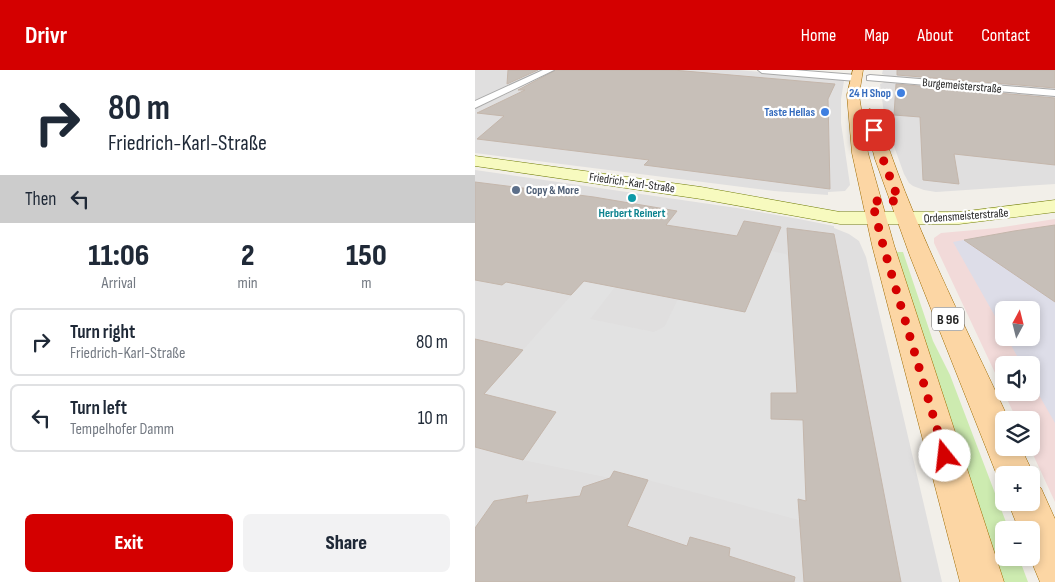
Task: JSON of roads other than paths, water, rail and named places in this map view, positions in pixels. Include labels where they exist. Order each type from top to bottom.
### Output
[{"type":"main road","name":"B 96","points":[[866,82],[853,95],[855,123],[889,210],[1011,466]]},
{"type":"main road","name":"B 96","points":[[866,82],[889,210],[982,582]]},
{"type":"main road","name":"Friedrich-Karl-Straße","points":[[475,161],[701,193],[840,218],[889,210]]},
{"type":"main road","name":"Ordensmeisterstraße","points":[[889,210],[951,203],[1055,197]]},
{"type":"main road","name":"Ordensmeisterstraße","points":[[889,210],[959,218],[1055,206]]},
{"type":"main road","points":[[1031,511],[1055,567]]},
{"type":"street","points":[[475,105],[550,70]]},
{"type":"street","name":"Burgemeisterstraße","points":[[763,70],[866,82],[1055,93]]},
{"type":"place","name":"24 H Shop","points":[[901,93]]},
{"type":"place","name":"Taste Hellas","points":[[825,112]]},
{"type":"place","name":"Copy & More","points":[[516,190]]},
{"type":"place","name":"Herbert Reinert","points":[[632,198]]}]
